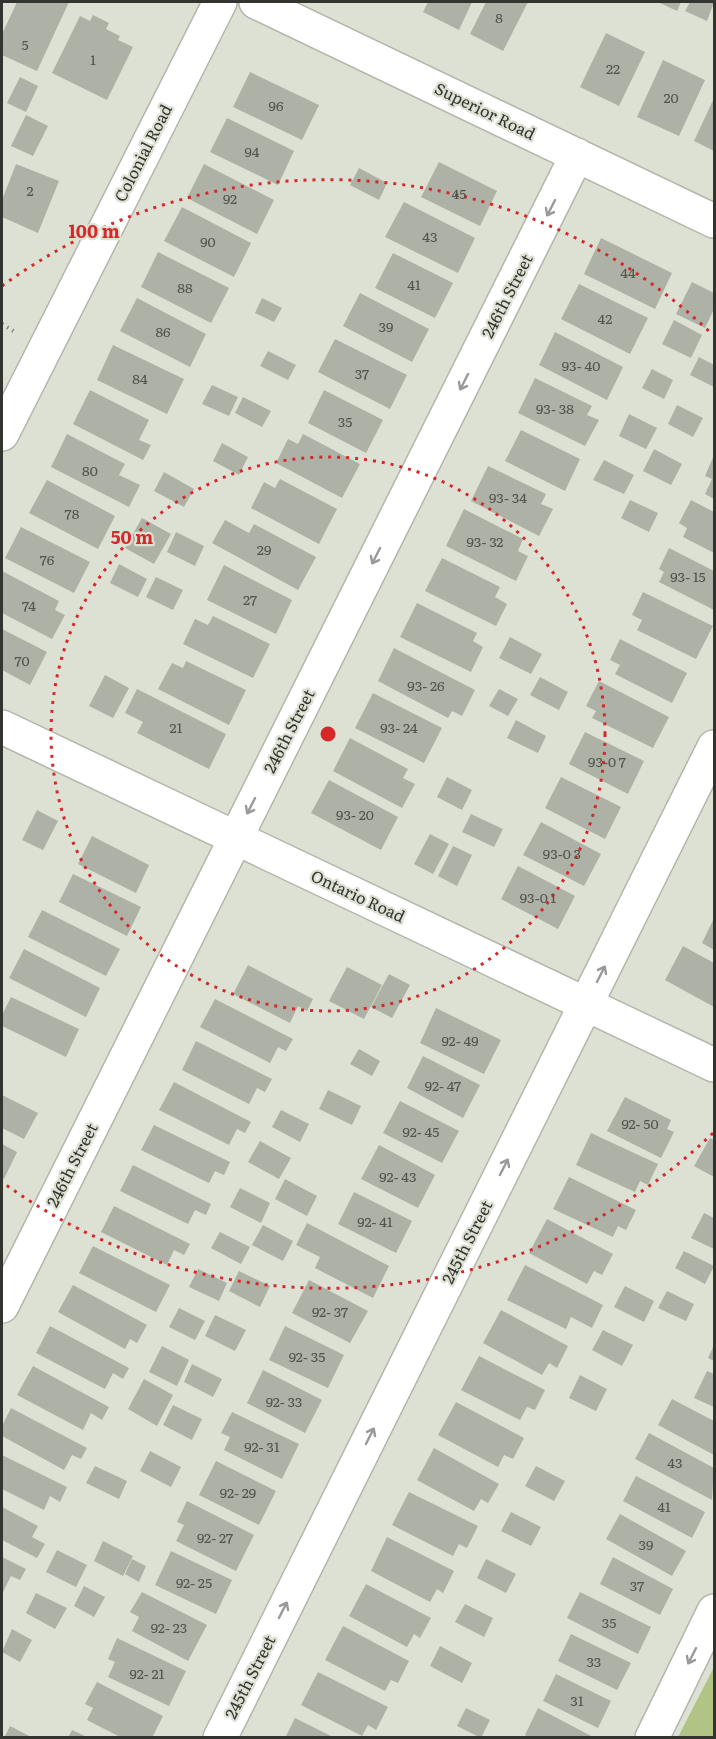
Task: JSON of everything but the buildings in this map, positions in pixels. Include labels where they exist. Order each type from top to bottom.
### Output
[{"type":"street","name":"Colonial Road","points":[[2,434],[220,2]]},
{"type":"street","name":"Superior Road","points":[[256,2],[714,221]]},
{"type":"street","name":"246th Street","points":[[2,1306],[577,155]]},
{"type":"street","name":"Ontario Road","points":[[2,727],[714,1065]]},
{"type":"street","name":"245th Street","points":[[220,1737],[714,747]]},
{"type":"street","points":[[652,1737],[714,1611]]},
{"type":"green space","points":[[714,1667],[714,1737],[678,1737]]}]
